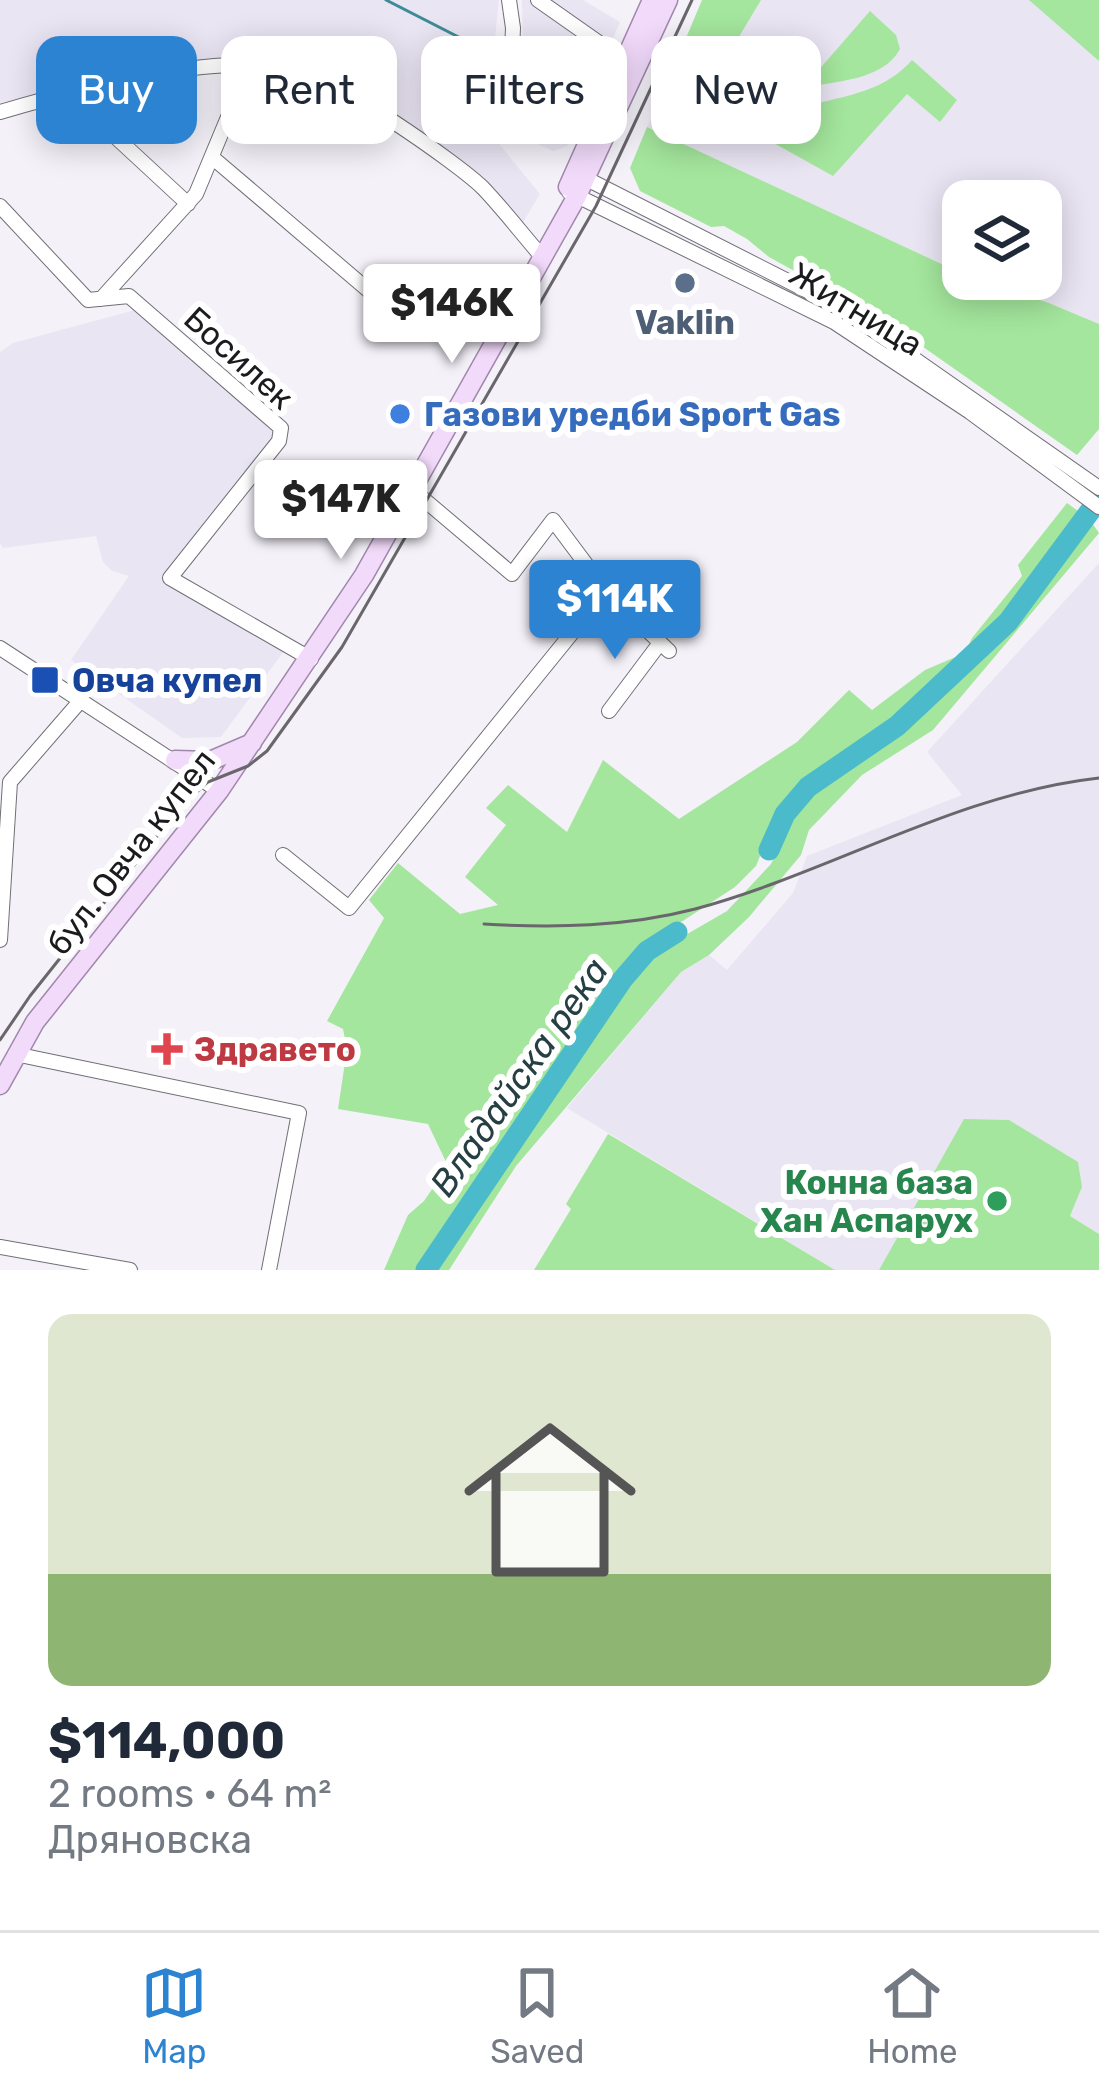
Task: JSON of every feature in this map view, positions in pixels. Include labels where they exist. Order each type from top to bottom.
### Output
[{"type":"main road","points":[[631,66],[652,0]]},
{"type":"main road","points":[[631,66],[668,0]]},
{"type":"main road","name":"бул. Овча купел","points":[[0,1085],[35,1022],[219,791],[311,659],[414,491],[543,258],[631,66]]},
{"type":"main road","points":[[175,760],[210,761],[251,743]]},
{"type":"street","points":[[509,0],[513,36]]},
{"type":"street","points":[[538,0],[631,66]]},
{"type":"street","points":[[0,112],[36,101]]},
{"type":"street","points":[[397,126],[479,184],[543,258]]},
{"type":"street","points":[[100,299],[188,204],[221,137]]},
{"type":"street","points":[[123,144],[188,204]]},
{"type":"street","points":[[213,158],[375,296]]},
{"type":"street","name":"Житница","points":[[576,185],[843,309],[1087,486],[1099,507]]},
{"type":"street","points":[[0,206],[88,300],[129,296]]},
{"type":"street","name":"Босилек","points":[[114,284],[282,431],[279,441],[170,578],[311,659]]},
{"type":"street","points":[[414,491],[512,574],[553,520],[606,591],[665,647],[609,711]]},
{"type":"street","points":[[283,855],[349,908],[606,591]]},
{"type":"street","points":[[0,648],[219,791]]},
{"type":"street","points":[[0,940],[10,782],[82,699]]},
{"type":"street","points":[[15,1054],[299,1113],[269,1270]]},
{"type":"street","points":[[0,1247],[130,1270]]},
{"type":"shaded area","points":[[0,0],[499,0],[495,36],[421,36],[421,135],[397,119],[397,36],[221,36],[221,60],[197,62],[197,36],[36,36],[36,94],[0,103]]},
{"type":"shaded area","points":[[522,0],[583,0],[620,22],[614,36],[523,36]]},
{"type":"shaded area","points":[[712,0],[1099,0],[1099,324],[1040,300],[1062,300],[1062,180],[942,180],[942,264],[684,144],[821,144],[821,36],[694,36]]},
{"type":"shaded area","points":[[435,144],[499,144],[540,194],[522,224],[461,162]]},
{"type":"shaded area","points":[[538,144],[568,144],[553,151]]},
{"type":"shaded area","points":[[135,310],[270,425],[276,437],[170,578],[284,651],[221,737],[182,738],[71,660],[129,576],[112,571],[103,562],[96,536],[3,548],[0,543],[0,352],[13,343]]},
{"type":"shaded area","points":[[1099,563],[1099,1234],[1070,1216],[1082,1187],[965,1119],[879,1270],[835,1270],[567,1108],[681,972],[709,955],[727,970],[793,893],[807,856],[962,795],[927,752]]},
{"type":"green space","points":[[702,0],[761,0],[739,36],[687,36]]},
{"type":"green space","points":[[1029,0],[1099,0],[1099,61]]},
{"type":"green space","points":[[870,11],[896,35],[900,49],[870,74],[821,85],[821,67]]},
{"type":"green space","points":[[912,60],[957,100],[940,122],[907,94],[833,176],[775,144],[821,144],[821,102],[861,92],[896,75]]},
{"type":"green space","points":[[647,127],[651,144],[684,144],[942,264],[942,300],[1040,300],[1099,324],[1099,429],[1077,455],[889,323],[769,257],[724,226],[711,227],[640,191],[630,168]]},
{"type":"green space","points":[[1067,503],[1078,511],[993,627],[886,728],[832,761],[795,792],[776,816],[756,866],[735,887],[638,950],[416,1270],[384,1270],[408,1215],[448,1166],[428,1124],[338,1109],[347,1049],[343,1029],[327,1021],[384,918],[369,900],[398,863],[460,914],[498,905],[465,877],[506,825],[486,808],[508,785],[567,832],[603,760],[679,819],[797,742],[849,690],[872,710],[925,670],[965,653],[1022,576],[1018,565]]},
{"type":"green space","points":[[1092,523],[1099,533],[933,730],[862,775],[809,830],[801,855],[749,917],[709,955],[681,972],[516,1166],[449,1270],[434,1270],[582,1057],[629,979],[651,955],[727,911],[771,864],[794,814],[812,793],[911,723],[941,695],[1028,606]]},
{"type":"green space","name":"Конна база Хан Аспарух","points":[[964,1119],[1009,1120],[1078,1162],[1082,1187],[1070,1216],[1099,1234],[1099,1270],[879,1270]]},
{"type":"green space","name":"Конна база Хан Аспарух","points":[[608,1134],[835,1270],[534,1270]]},
{"type":"waterway","points":[[386,0],[456,36]]},
{"type":"waterway","name":"Владайска река","points":[[769,850],[785,814],[808,787],[897,726],[1008,622],[1099,499]]},
{"type":"waterway","name":"Владайска река","points":[[426,1270],[622,980],[647,951],[677,932]]},
{"type":"tram line","points":[[0,1040],[181,806],[208,782],[248,766],[267,751],[342,647],[596,206],[692,0]]},
{"type":"railway","points":[[484,924],[590,925],[695,909],[995,800],[1099,778]]},
{"type":"place","name":"Vaklin","points":[[685,283]]},
{"type":"place","name":"Газови уредби Sport Gas","points":[[400,414]]},
{"type":"place","name":"Овча купел","points":[[45,680]]},
{"type":"place","name":"Здравето","points":[[167,1049]]},
{"type":"place","name":"Конна база Хан Аспарух","points":[[997,1201]]}]
